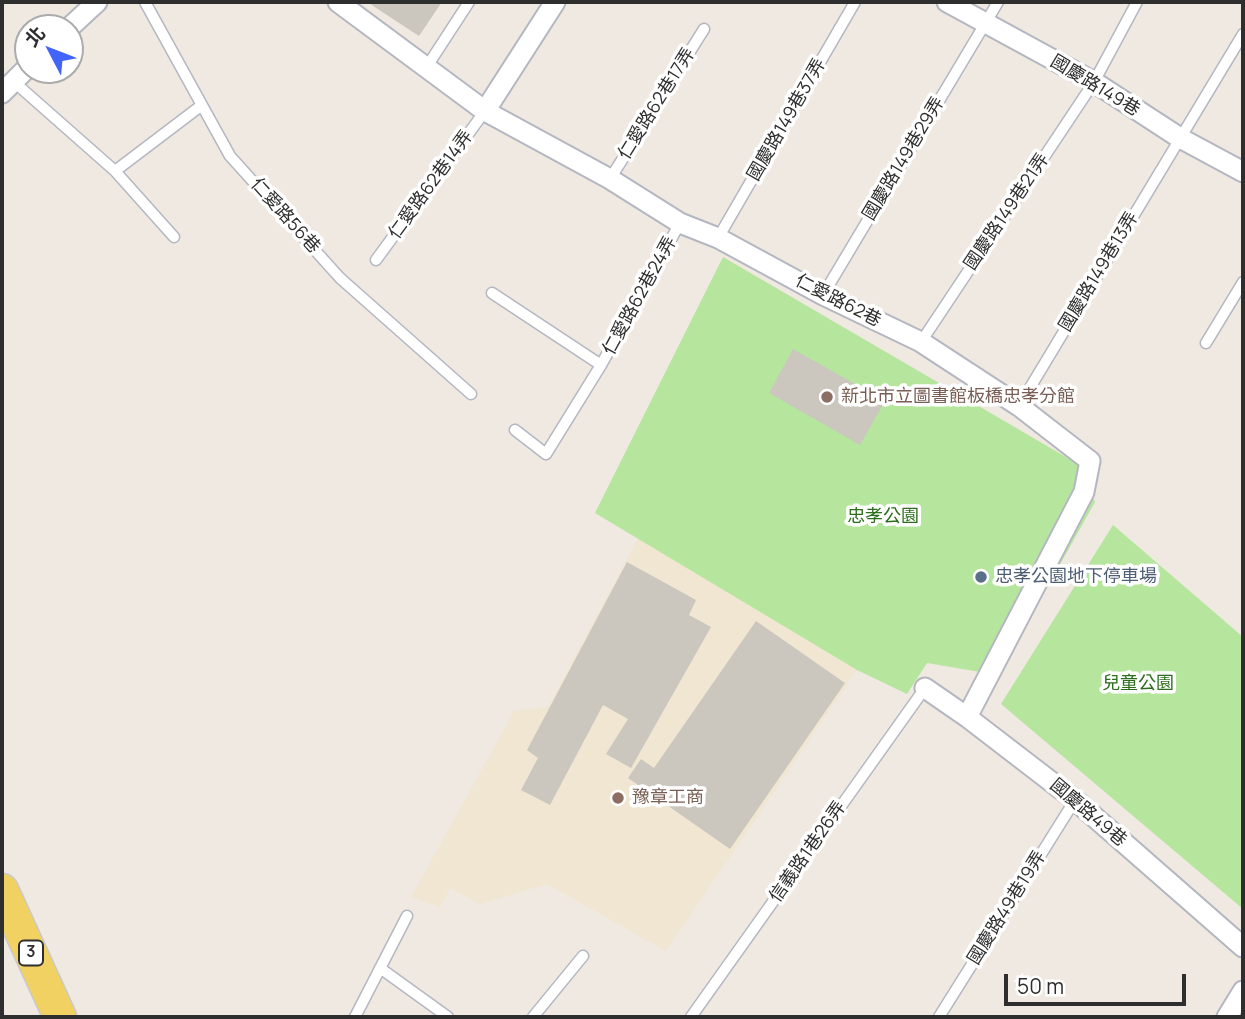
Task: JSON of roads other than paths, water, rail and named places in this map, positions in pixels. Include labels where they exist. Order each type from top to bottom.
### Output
[{"type":"main road","name":"3","points":[[2,890],[61,1017]]},
{"type":"street","points":[[84,14],[97,2]]},
{"type":"street","name":"仁愛路62巷","points":[[338,2],[485,111],[610,179],[680,223],[718,238],[823,295],[921,342],[1019,406],[1090,460],[1084,492],[967,717]]},
{"type":"street","points":[[485,111],[555,2]]},
{"type":"street","name":"國慶路149巷","points":[[947,2],[1094,82],[1180,138],[1243,172]]},
{"type":"street","name":"國慶路49巷","points":[[925,688],[1075,800],[1243,947]]},
{"type":"street","points":[[1227,1017],[1243,991]]},
{"type":"lane","name":"仁愛路56巷","points":[[145,2],[230,156],[340,278],[471,394]]},
{"type":"lane","points":[[426,68],[470,2]]},
{"type":"lane","name":"國慶路149巷37弄","points":[[718,238],[855,2]]},
{"type":"lane","name":"國慶路149巷29弄","points":[[823,295],[998,2]]},
{"type":"lane","name":"國慶路149巷21弄","points":[[921,342],[1094,82],[1138,2]]},
{"type":"lane","name":"仁愛路62巷17弄","points":[[610,179],[704,29]]},
{"type":"lane","name":"國慶路149巷13弄","points":[[1019,406],[1243,34]]},
{"type":"lane","points":[[7,87],[115,171],[174,237]]},
{"type":"lane","points":[[115,171],[202,105]]},
{"type":"lane","name":"仁愛路62巷14弄","points":[[376,260],[485,111]]},
{"type":"lane","name":"仁愛路62巷24弄","points":[[492,293],[601,365],[680,223]]},
{"type":"lane","points":[[1206,343],[1243,282]]},
{"type":"lane","points":[[515,430],[546,454],[601,365]]},
{"type":"lane","name":"信義路1巷26弄","points":[[691,1017],[925,688]]},
{"type":"lane","name":"國慶路49巷19弄","points":[[939,1017],[1075,800]]},
{"type":"lane","points":[[355,1017],[407,916]]},
{"type":"lane","points":[[533,1017],[583,956]]},
{"type":"lane","points":[[380,968],[448,1017]]},
{"type":"place","name":"新北市立圖書館板橋忠孝分館","points":[[827,397]]},
{"type":"place","name":"忠孝公園地下停車場","points":[[981,577]]},
{"type":"place","name":"豫章工商","points":[[618,798]]},
{"type":"park label","name":"忠孝公園","points":[[883,517]]},
{"type":"park label","name":"兒童公園","points":[[1138,684]]}]
